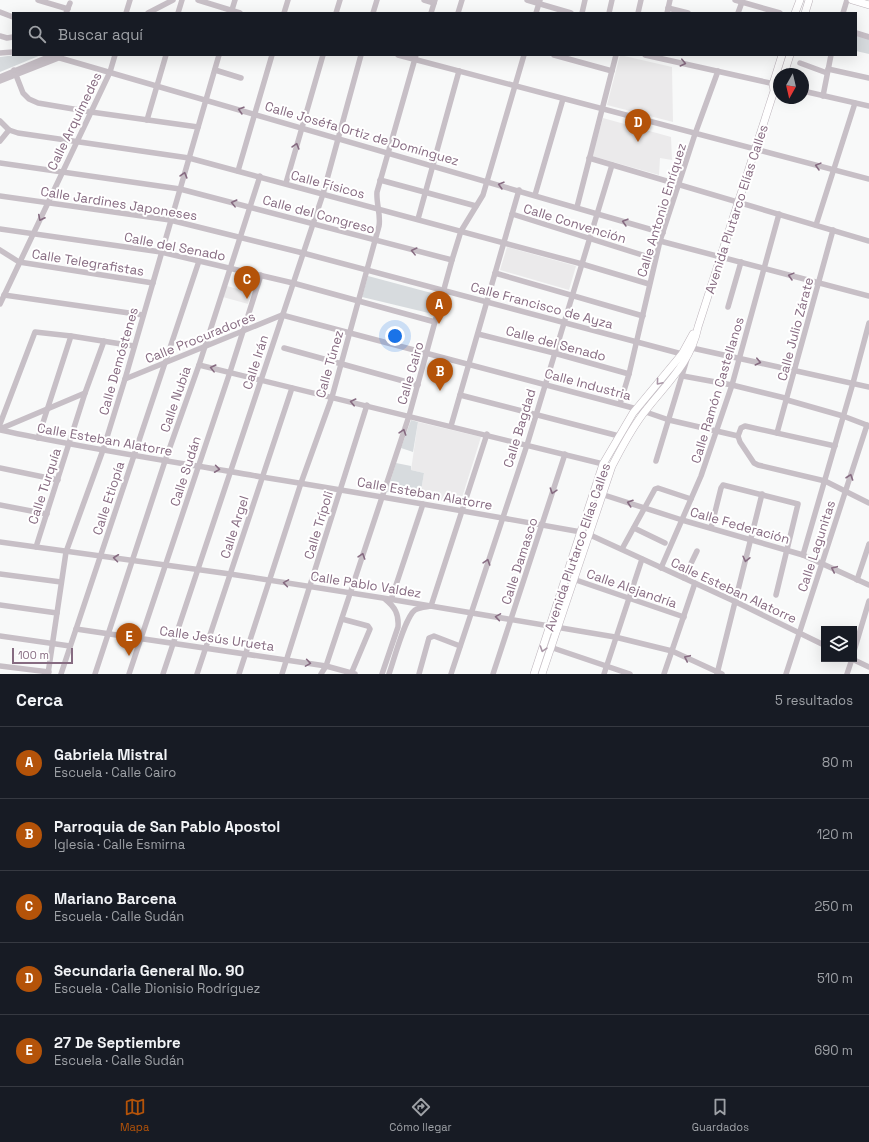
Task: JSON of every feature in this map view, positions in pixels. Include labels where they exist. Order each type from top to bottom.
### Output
[{"type":"main road","points":[[795,12],[800,0]]},
{"type":"main road","points":[[804,12],[809,0]]},
{"type":"main road","points":[[856,1],[869,5]]},
{"type":"main road","name":"Avenida Plutarco Elías Calles","points":[[779,68],[782,56]]},
{"type":"main road","points":[[786,68],[790,56]]},
{"type":"main road","name":"Avenida Plutarco Elías Calles","points":[[534,674],[573,579],[603,464],[637,409],[692,348],[773,95]]},
{"type":"main road","name":"Avenida Plutarco Elías Calles","points":[[685,355],[698,327]]},
{"type":"main road","name":"Avenida Plutarco Elías Calles","points":[[542,674],[554,627],[585,533],[612,466],[628,437],[673,370]]},
{"type":"street","points":[[38,0],[67,11],[70,3]]},
{"type":"street","points":[[126,12],[130,0]]},
{"type":"street","points":[[150,12],[173,0]]},
{"type":"street","points":[[178,12],[182,0]]},
{"type":"street","points":[[198,0],[231,12],[235,0]]},
{"type":"street","points":[[284,12],[288,0]]},
{"type":"street","points":[[336,12],[340,0]]},
{"type":"street","points":[[373,12],[377,0]]},
{"type":"street","points":[[424,0],[434,1],[431,12]]},
{"type":"street","points":[[458,12],[462,0]]},
{"type":"street","points":[[527,0],[539,2],[568,12]]},
{"type":"street","points":[[582,12],[585,0]]},
{"type":"street","points":[[609,12],[612,0]]},
{"type":"street","points":[[638,12],[641,0]]},
{"type":"street","points":[[670,0],[667,10],[681,12]]},
{"type":"street","points":[[735,0],[767,11]]},
{"type":"street","points":[[843,12],[847,0]]},
{"type":"street","points":[[536,12],[539,2]]},
{"type":"street","points":[[738,12],[742,2]]},
{"type":"street","points":[[0,12],[12,16]]},
{"type":"street","points":[[857,33],[869,37]]},
{"type":"street","points":[[0,36],[7,38],[12,37]]},
{"type":"street","points":[[0,53],[12,52]]},
{"type":"street","points":[[0,81],[15,73],[58,56]]},
{"type":"street","name":"Calle Joséfa Ortiz de Domínguez","points":[[58,56],[663,233]]},
{"type":"street","name":"Calle Arquímedes","points":[[0,304],[32,233],[48,203],[110,72],[115,56]]},
{"type":"street","points":[[147,120],[166,56]]},
{"type":"street","name":"Calle Demóstenes","points":[[48,673],[66,552],[125,379],[219,56]]},
{"type":"street","points":[[238,171],[272,56]]},
{"type":"street","points":[[286,183],[323,56]]},
{"type":"street","name":"Calle Irán","points":[[163,674],[323,194],[361,56]]},
{"type":"street","name":"Calle Cairo","points":[[321,674],[326,666],[409,416],[461,231],[483,194],[524,56]]},
{"type":"street","points":[[558,56],[612,71]]},
{"type":"street","points":[[577,207],[616,56]]},
{"type":"street","points":[[657,56],[773,85]]},
{"type":"street","points":[[823,96],[831,56]]},
{"type":"street","points":[[415,57],[459,71],[563,99],[869,179]]},
{"type":"street","name":"Calle Túnez","points":[[239,674],[301,483],[332,397],[379,222],[377,197],[380,180],[415,57]]},
{"type":"street","points":[[800,63],[828,71],[869,78]]},
{"type":"street","points":[[214,70],[241,78]]},
{"type":"street","points":[[418,219],[459,71]]},
{"type":"street","name":"Calle Antonio Enríquez","points":[[620,404],[629,374],[660,242],[718,71]]},
{"type":"street","points":[[0,77],[15,73]]},
{"type":"street","points":[[15,73],[24,93],[33,101],[91,112],[198,127]]},
{"type":"street","points":[[809,92],[869,106]]},
{"type":"street","points":[[535,195],[563,99]]},
{"type":"street","points":[[816,225],[855,103]]},
{"type":"street","points":[[0,121],[9,130],[0,141]]},
{"type":"street","name":"Calle Físicos","points":[[9,130],[18,133],[189,158],[504,242],[650,284]]},
{"type":"street","points":[[589,158],[869,241]]},
{"type":"street","name":"Calle del Congreso","points":[[0,163],[180,189],[250,206],[452,260]]},
{"type":"street","name":"Calle Bagdad","points":[[452,674],[470,613],[536,414],[612,165]]},
{"type":"street","name":"Calle Nubia","points":[[95,674],[134,560],[165,461],[199,364],[260,176]]},
{"type":"street","points":[[380,180],[476,206]]},
{"type":"street","points":[[451,426],[519,190]]},
{"type":"street","name":"Calle Jardines Japoneses","points":[[0,196],[170,220],[303,253]]},
{"type":"street","name":"Calle Convención","points":[[512,214],[655,259]]},
{"type":"street","name":"Calle Ramón Castellanos","points":[[661,568],[701,476],[732,385],[780,214]]},
{"type":"street","name":"Calle del Senado","points":[[0,229],[161,252],[293,283],[436,322]]},
{"type":"street","name":"Calle Julio Zárate","points":[[777,433],[833,230]]},
{"type":"street","points":[[660,242],[869,296]]},
{"type":"street","name":"Calle Telegrafistas","points":[[0,250],[19,262],[152,283]]},
{"type":"street","name":"Calle Francisco de Ayza","points":[[303,253],[685,355]]},
{"type":"street","name":"Calle Etiopía","points":[[61,674],[199,261]]},
{"type":"street","points":[[728,307],[741,262]]},
{"type":"street","points":[[495,273],[643,316]]},
{"type":"street","name":"Calle Sudán","points":[[129,674],[261,275]]},
{"type":"street","points":[[4,295],[143,315]]},
{"type":"street","name":"Calle Procuradores","points":[[125,379],[282,315]]},
{"type":"street","name":"Calle Industria","points":[[282,315],[620,404],[669,420],[738,436]]},
{"type":"street","points":[[803,555],[868,332],[869,323]]},
{"type":"street","points":[[0,424],[35,332],[134,346]]},
{"type":"street","name":"Calle del Senado","points":[[478,334],[629,374]]},
{"type":"street","points":[[38,438],[71,336]]},
{"type":"street","name":"Calle Turquía","points":[[36,547],[85,393],[104,341]]},
{"type":"street","points":[[284,348],[418,385]]},
{"type":"street","points":[[692,348],[869,387]]},
{"type":"street","points":[[656,461],[683,376],[685,355]]},
{"type":"street","points":[[199,364],[603,464]]},
{"type":"street","points":[[683,376],[732,385],[785,398],[787,400],[844,416],[868,425]]},
{"type":"street","name":"Calle Argel","points":[[197,674],[292,388]]},
{"type":"street","points":[[0,429],[85,393]]},
{"type":"street","points":[[460,395],[619,436]]},
{"type":"street","name":"Calle Trípoli","points":[[282,674],[367,405]]},
{"type":"street","name":"Calle Lagunitas","points":[[786,674],[821,563],[868,425]]},
{"type":"street","points":[[835,446],[744,426],[741,428],[738,436],[740,442],[754,463],[825,482],[869,503]]},
{"type":"street","name":"Calle Esteban Alatorre","points":[[0,429],[102,450],[585,533],[736,602],[821,644]]},
{"type":"street","points":[[389,674],[406,624],[412,613],[417,608],[431,606],[486,434]]},
{"type":"street","name":"Calle Damasco","points":[[493,674],[565,454]]},
{"type":"street","points":[[0,468],[58,480]]},
{"type":"street","points":[[711,528],[723,485],[798,504],[776,595]]},
{"type":"street","points":[[622,550],[656,488],[691,499]]},
{"type":"street","name":"Calle Federación","points":[[602,494],[682,520],[803,555],[869,585]]},
{"type":"street","points":[[719,673],[762,494]]},
{"type":"street","points":[[391,600],[423,504]]},
{"type":"street","points":[[0,505],[47,514]]},
{"type":"street","points":[[634,528],[665,543]]},
{"type":"street","name":"Calle Pablo Valdez","points":[[0,542],[66,552],[166,564],[270,580],[615,637],[672,651],[719,673]]},
{"type":"street","points":[[857,580],[869,544]]},
{"type":"street","points":[[684,578],[697,551]]},
{"type":"street","points":[[604,674],[642,559]]},
{"type":"street","points":[[0,574],[61,582]]},
{"type":"street","name":"Calle Alejandría","points":[[573,579],[684,617]]},
{"type":"street","points":[[664,674],[695,583]]},
{"type":"street","points":[[382,674],[398,627],[396,610],[393,605],[383,598]]},
{"type":"street","points":[[857,641],[869,601]]},
{"type":"street","points":[[0,605],[57,613]]},
{"type":"street","points":[[342,619],[368,626],[370,629],[353,674]]},
{"type":"street","name":"Calle Jesús Urueta","points":[[76,629],[326,666],[353,674]]},
{"type":"street","points":[[0,636],[70,646]]},
{"type":"street","points":[[419,674],[429,638],[431,636],[460,646]]},
{"type":"street","points":[[550,647],[630,674]]},
{"type":"street","points":[[857,661],[869,667]]},
{"type":"street","points":[[847,674],[851,662]]},
{"type":"street","points":[[0,666],[48,673]]},
{"type":"shaded area","points":[[857,35],[869,39],[869,54],[857,51]]},
{"type":"shaded area","points":[[12,56],[39,56],[0,72],[0,57]]},
{"type":"shaded area","points":[[620,56],[672,67],[673,122],[607,105]]},
{"type":"shaded area","points":[[603,118],[671,137],[672,160],[660,158],[659,175],[592,156]]},
{"type":"shaded area","points":[[507,247],[576,266],[569,290],[500,270]]},
{"type":"shaded area","points":[[368,276],[439,295],[433,314],[362,297]]},
{"type":"shaded area","points":[[227,286],[251,293],[248,304],[223,297]]},
{"type":"shaded area","points":[[411,420],[418,422],[413,452],[401,448]]},
{"type":"shaded area","points":[[418,422],[481,437],[460,504],[420,497],[424,473],[411,470]]},
{"type":"shaded area","points":[[396,463],[411,466],[411,470],[424,473],[420,497],[387,492]]},
{"type":"place","name":"Secundaria General No. 90","points":[[638,142]]},
{"type":"place","name":"Mariano Barcena","points":[[247,299]]},
{"type":"place","name":"Gabriela Mistral","points":[[439,324]]},
{"type":"place","name":"Parroquia de San Pablo Apostol","points":[[440,391]]},
{"type":"place","name":"27 De Septiembre","points":[[129,656]]}]
